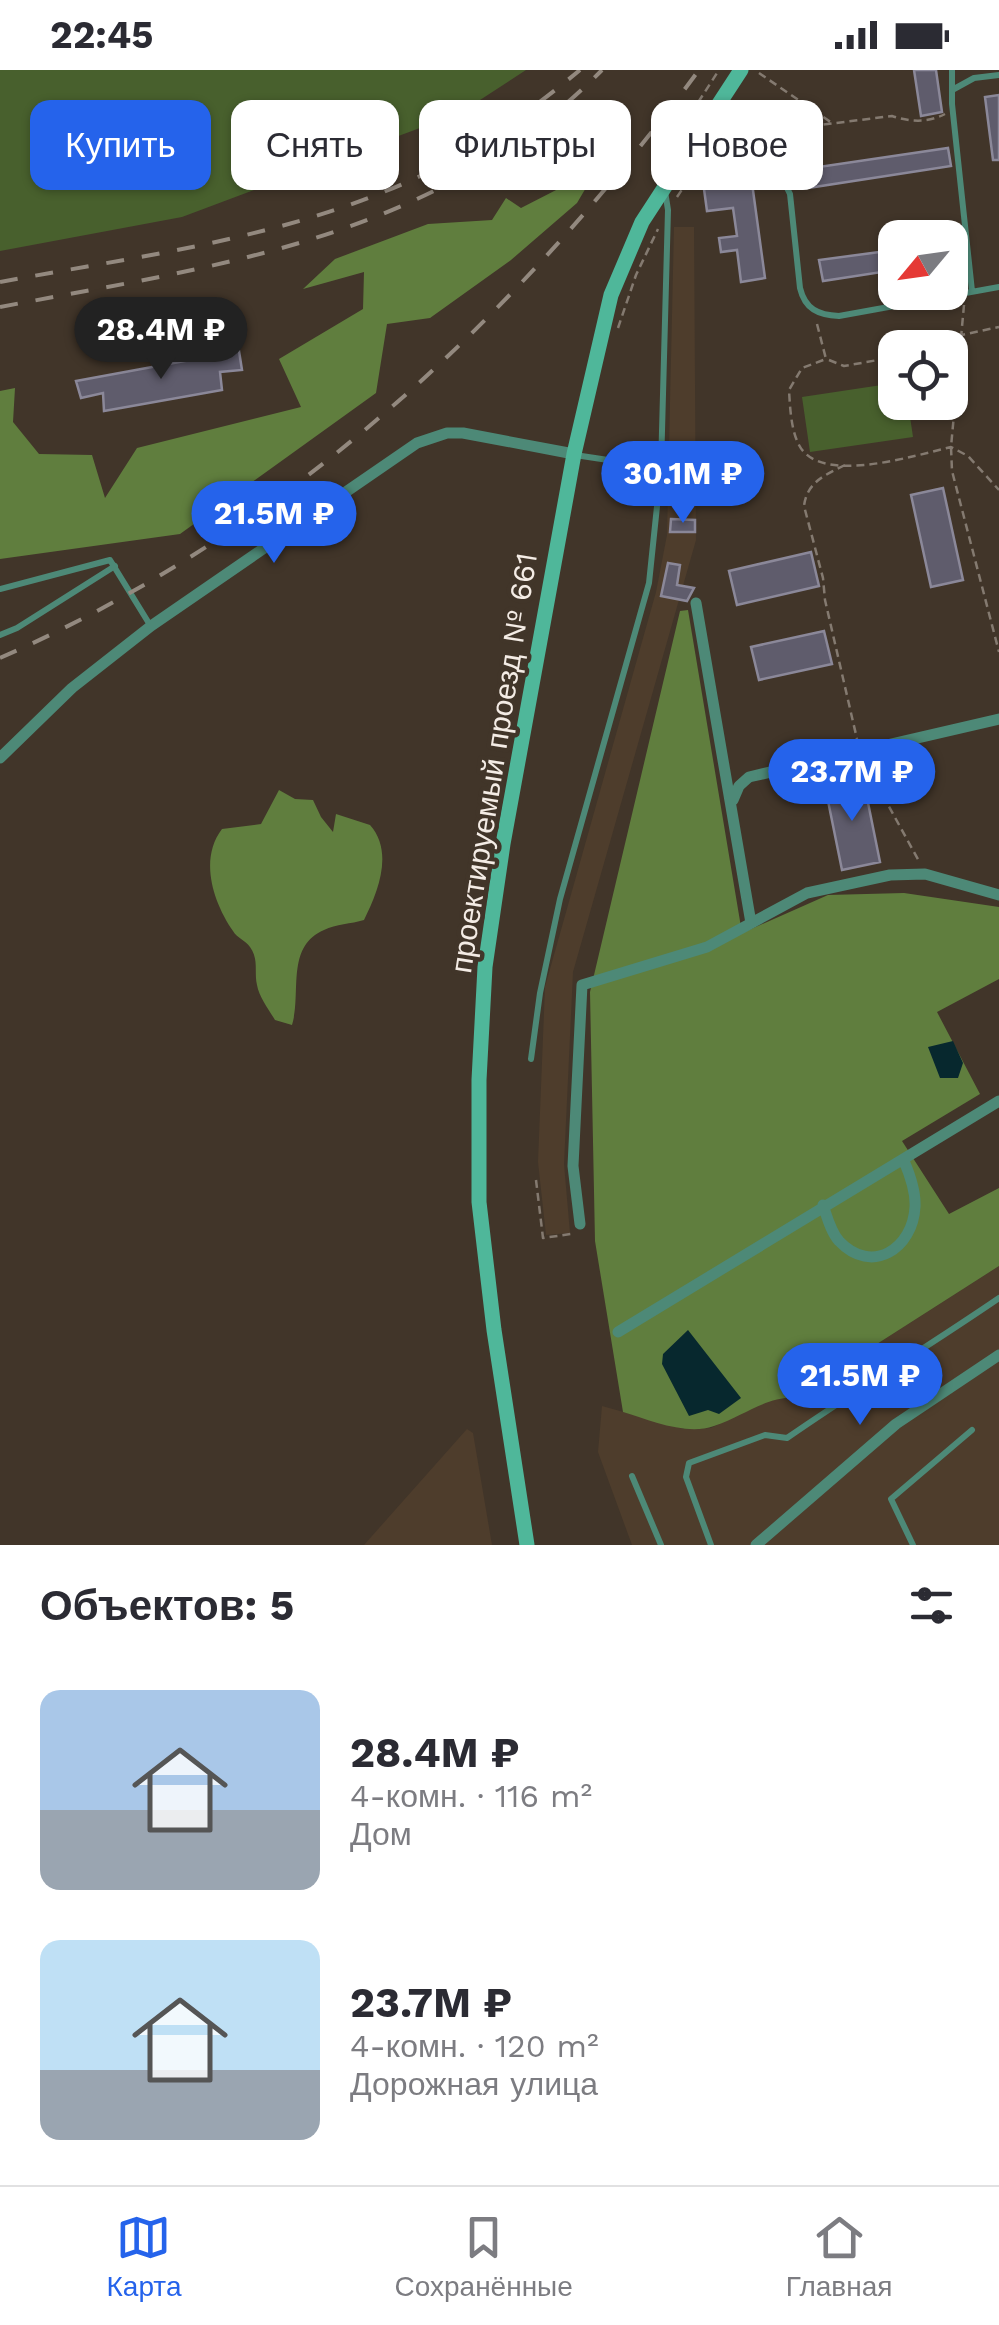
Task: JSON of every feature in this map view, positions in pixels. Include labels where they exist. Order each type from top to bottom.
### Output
[{"type":"main road","name":"проектируемый проезд № 661","points":[[721,100],[741,70]]},
{"type":"main road","name":"проектируемый проезд № 661","points":[[527,1545],[478,1202],[485,966],[503,844],[574,454],[610,295],[661,190]]},
{"type":"street","points":[[0,758],[72,688],[151,626],[384,464],[430,437],[447,433],[480,435],[574,454]]},
{"type":"street","points":[[696,603],[751,923]]},
{"type":"street","points":[[732,803],[739,786],[749,778],[999,719]]},
{"type":"street","points":[[580,1224],[573,1166],[582,986],[707,947],[807,893],[890,875],[925,874],[999,895]]},
{"type":"street","points":[[618,1332],[999,1101]]},
{"type":"street","points":[[824,1205],[838,1241],[857,1254],[889,1254],[900,1247],[909,1233],[916,1207],[913,1182],[904,1161]]},
{"type":"street","points":[[756,1545],[896,1424],[999,1355]]},
{"type":"lane","points":[[952,70],[952,104],[972,291]]},
{"type":"lane","points":[[954,89],[974,78],[999,76]]},
{"type":"lane","points":[[531,1060],[540,993],[560,900],[649,583],[661,468],[668,210],[665,190]]},
{"type":"lane","points":[[788,190],[802,298],[815,312],[839,316],[999,288]]},
{"type":"lane","points":[[574,454],[661,468]]},
{"type":"lane","points":[[0,589],[110,560],[151,626]]},
{"type":"lane","points":[[0,634],[17,628],[115,566]]},
{"type":"lane","points":[[711,1545],[686,1477],[689,1463],[764,1435],[787,1438],[839,1400],[908,1361],[999,1298]]},
{"type":"lane","points":[[913,1545],[891,1500],[972,1430]]},
{"type":"lane","points":[[632,1476],[661,1545]]},
{"type":"path","points":[[700,100],[719,70]]},
{"type":"path","points":[[760,73],[833,124]]},
{"type":"path","points":[[823,125],[892,116],[909,121],[934,119],[947,113],[952,104]]},
{"type":"path","points":[[617,332],[636,275],[682,190]]},
{"type":"path","points":[[962,330],[965,300],[972,291]]},
{"type":"path","points":[[815,312],[826,358]]},
{"type":"path","points":[[968,334],[999,328]]},
{"type":"path","points":[[878,360],[844,366],[826,358],[802,368],[794,377],[789,390],[790,406],[799,445],[809,457],[819,464],[883,464],[951,447],[968,456],[998,488]]},
{"type":"path","points":[[954,420],[952,471],[999,652]]},
{"type":"path","points":[[845,465],[813,483],[804,506],[860,754],[925,874]]},
{"type":"path","points":[[536,1180],[543,1238],[578,1234],[580,1224]]},
{"type":"shaded area","points":[[674,227],[694,227],[696,540],[573,972],[564,1164],[570,1233],[546,1235],[538,1162],[545,987],[656,592],[667,535]]},
{"type":"shaded area","points":[[999,1266],[999,1545],[632,1545],[598,1452],[602,1406],[684,1429],[711,1428],[772,1398],[794,1397]]},
{"type":"shaded area","points":[[467,1429],[473,1433],[492,1545],[364,1545]]},
{"type":"green space","points":[[0,70],[526,70],[480,100],[419,100],[419,128],[399,136],[399,100],[231,100],[231,190],[254,190],[182,217],[0,251]]},
{"type":"green space","points":[[556,190],[585,190],[577,203],[511,260],[430,318],[387,324],[376,393],[180,534],[0,559],[0,391],[15,388],[13,422],[39,454],[92,455],[105,498],[137,448],[301,407],[279,359],[363,309],[364,272],[303,289],[335,259],[428,224],[492,220],[506,198],[521,208]]},
{"type":"green space","points":[[878,386],[878,420],[910,420],[913,437],[810,452],[802,397]]},
{"type":"green space","points":[[688,610],[742,933],[828,895],[904,893],[999,907],[999,979],[937,1012],[980,1094],[902,1141],[949,1214],[999,1188],[999,1266],[794,1397],[762,1404],[703,1429],[668,1426],[623,1412],[595,1241],[590,992],[680,611]]},
{"type":"green space","points":[[279,790],[295,799],[313,800],[333,832],[336,814],[370,825],[381,847],[382,860],[378,885],[364,920],[324,930],[304,948],[299,959],[292,1025],[275,1020],[262,999],[253,952],[226,920],[215,894],[210,867],[215,841],[222,829],[261,824]]},
{"type":"water","points":[[953,1041],[963,1063],[958,1078],[940,1078],[928,1047]]},
{"type":"water","points":[[688,1330],[741,1398],[719,1414],[708,1410],[689,1416],[662,1364],[663,1354]]},
{"type":"building","points":[[914,70],[936,70],[942,112],[921,116]]},
{"type":"building","points":[[999,95],[999,160],[993,160],[985,97]]},
{"type":"building","points":[[948,148],[951,166],[823,186],[823,166]]},
{"type":"building","points":[[704,190],[753,190],[765,278],[741,282],[737,250],[721,252],[719,238],[737,236],[733,208],[707,211]]},
{"type":"building","points":[[878,252],[878,273],[823,281],[819,260]]},
{"type":"building","points":[[239,351],[242,370],[220,372],[222,390],[104,411],[103,393],[81,398],[76,381]]},
{"type":"building","points":[[943,488],[963,580],[931,587],[911,495]]},
{"type":"building","points":[[671,519],[695,520],[695,532],[670,532]]},
{"type":"building","points":[[811,552],[819,586],[737,605],[729,571]]},
{"type":"building","points":[[668,563],[680,565],[677,585],[694,588],[687,601],[661,596]]},
{"type":"building","points":[[824,631],[832,664],[759,680],[751,647]]},
{"type":"building","points":[[863,778],[880,862],[842,870],[825,786]]},
{"type":"railway","points":[[0,282],[196,246],[340,208],[412,180],[463,153],[512,122],[580,70]]},
{"type":"railway","points":[[0,307],[244,258],[321,236],[396,208],[469,172],[537,127],[602,70]]},
{"type":"railway","points":[[0,658],[105,607],[204,548],[299,482],[388,410],[473,332],[553,249],[628,162],[699,70]]}]
